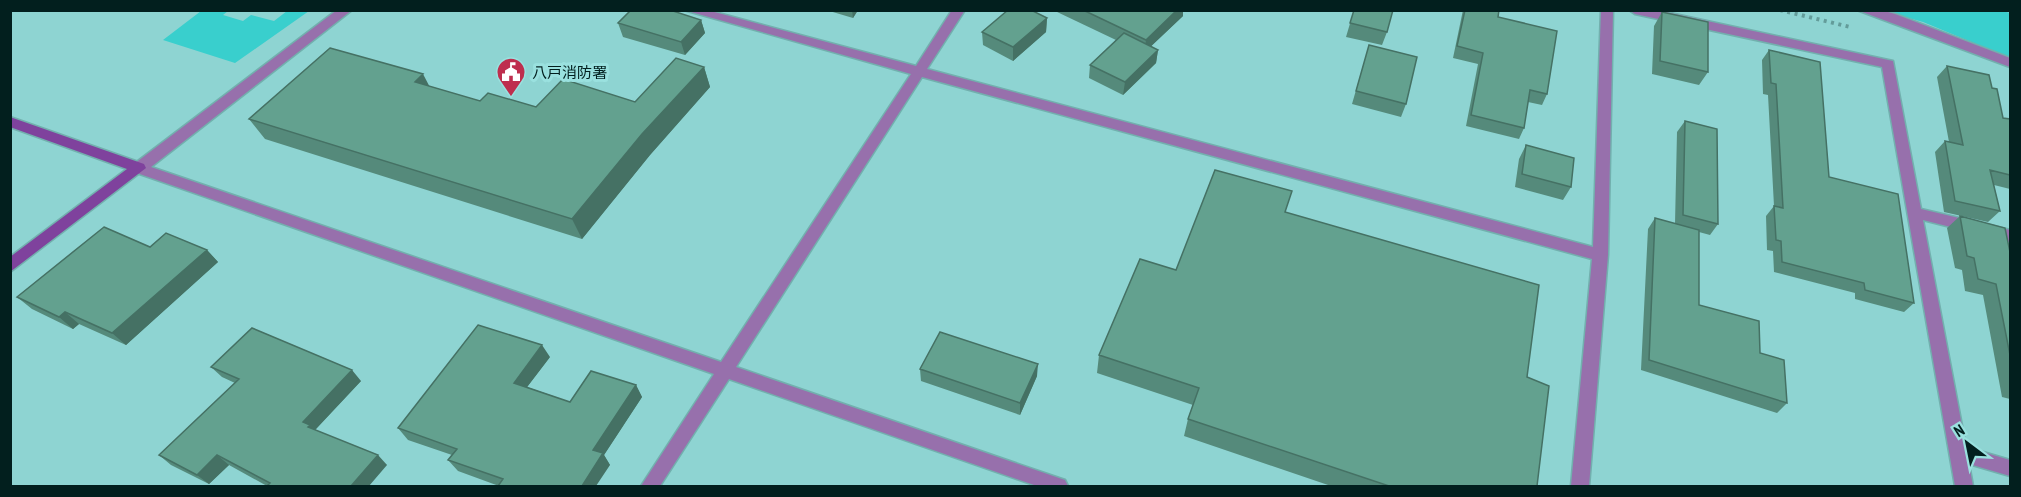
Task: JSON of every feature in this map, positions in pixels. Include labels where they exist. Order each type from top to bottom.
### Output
[{"type":"street","points":[[10,266],[346,10]]},
{"type":"street","points":[[690,10],[1600,255]]},
{"type":"street","points":[[650,486],[959,10]]},
{"type":"street","points":[[1580,486],[1600,255],[1607,10]]},
{"type":"street","points":[[1635,10],[1888,64],[1917,213],[1964,486]]},
{"type":"street","points":[[1863,10],[1891,17],[2010,63]]},
{"type":"street","points":[[10,122],[1059,486]]},
{"type":"street","points":[[1917,213],[2010,236]]},
{"type":"street","points":[[1958,453],[2010,468]]},
{"type":"path","points":[[1780,10],[1794,14]]},
{"type":"shaded area","points":[[201,11],[228,11],[223,15],[243,21],[251,15],[274,21],[287,11],[309,11],[235,63],[163,40]]},
{"type":"shaded area","points":[[1883,11],[2003,11],[2010,13],[2010,58],[1923,22]]},
{"type":"building","points":[[631,10],[670,10],[701,20],[681,42],[618,23]]},
{"type":"building","points":[[1008,10],[1031,10],[1047,18],[1013,47],[982,32]]},
{"type":"building","points":[[1083,10],[1177,10],[1146,40]]},
{"type":"building","points":[[1354,10],[1393,10],[1387,32],[1350,23]]},
{"type":"building","points":[[1465,10],[1499,10],[1498,17],[1557,31],[1547,94],[1530,90],[1524,128],[1471,115],[1483,53],[1457,46]]},
{"type":"building","points":[[1662,12],[1708,22],[1708,72],[1660,61]]},
{"type":"building","points":[[1124,33],[1158,50],[1125,82],[1090,65]]},
{"type":"building","points":[[1369,45],[1417,57],[1406,104],[1356,91]]},
{"type":"building","points":[[330,48],[423,74],[415,82],[480,101],[488,93],[536,107],[563,79],[635,102],[676,58],[704,67],[642,134],[572,219],[249,119]]},
{"type":"building","points":[[1769,50],[1820,62],[1829,177],[1898,194],[1914,303],[1865,290],[1864,283],[1782,262],[1781,241],[1776,240],[1774,206],[1783,208],[1776,84],[1771,83]]},
{"type":"building","points":[[1947,66],[1989,75],[1992,88],[1997,89],[2003,118],[2010,119],[2010,175],[1990,170],[2000,211],[1955,201],[1945,141],[1963,145]]},
{"type":"building","points":[[1685,121],[1717,129],[1718,224],[1683,215]]},
{"type":"building","points":[[1526,145],[1574,158],[1571,187],[1522,174]]},
{"type":"building","points":[[1215,170],[1292,191],[1285,212],[1539,285],[1527,377],[1549,386],[1537,486],[1389,486],[1188,419],[1199,388],[1099,355],[1140,259],[1176,270]]},
{"type":"building","points":[[1960,216],[2005,228],[2010,252],[2010,355],[1996,284],[1978,279],[1974,258],[1967,256]]},
{"type":"building","points":[[1655,218],[1699,230],[1699,305],[1759,321],[1760,353],[1784,360],[1787,403],[1649,360]]},
{"type":"building","points":[[104,227],[150,247],[166,233],[207,250],[112,333],[65,312],[59,317],[17,297]]},
{"type":"building","points":[[478,325],[542,345],[514,383],[570,402],[591,371],[636,385],[593,450],[603,453],[582,486],[498,486],[503,479],[448,460],[457,449],[398,428]]},
{"type":"building","points":[[252,328],[352,370],[303,422],[310,425],[308,427],[378,455],[351,486],[267,486],[270,483],[217,455],[197,475],[159,455],[239,379],[211,367]]},
{"type":"building","points":[[940,332],[1038,364],[1020,403],[920,369]]},
{"type":"place","name":"八戸消防署","points":[[511,98]]}]
